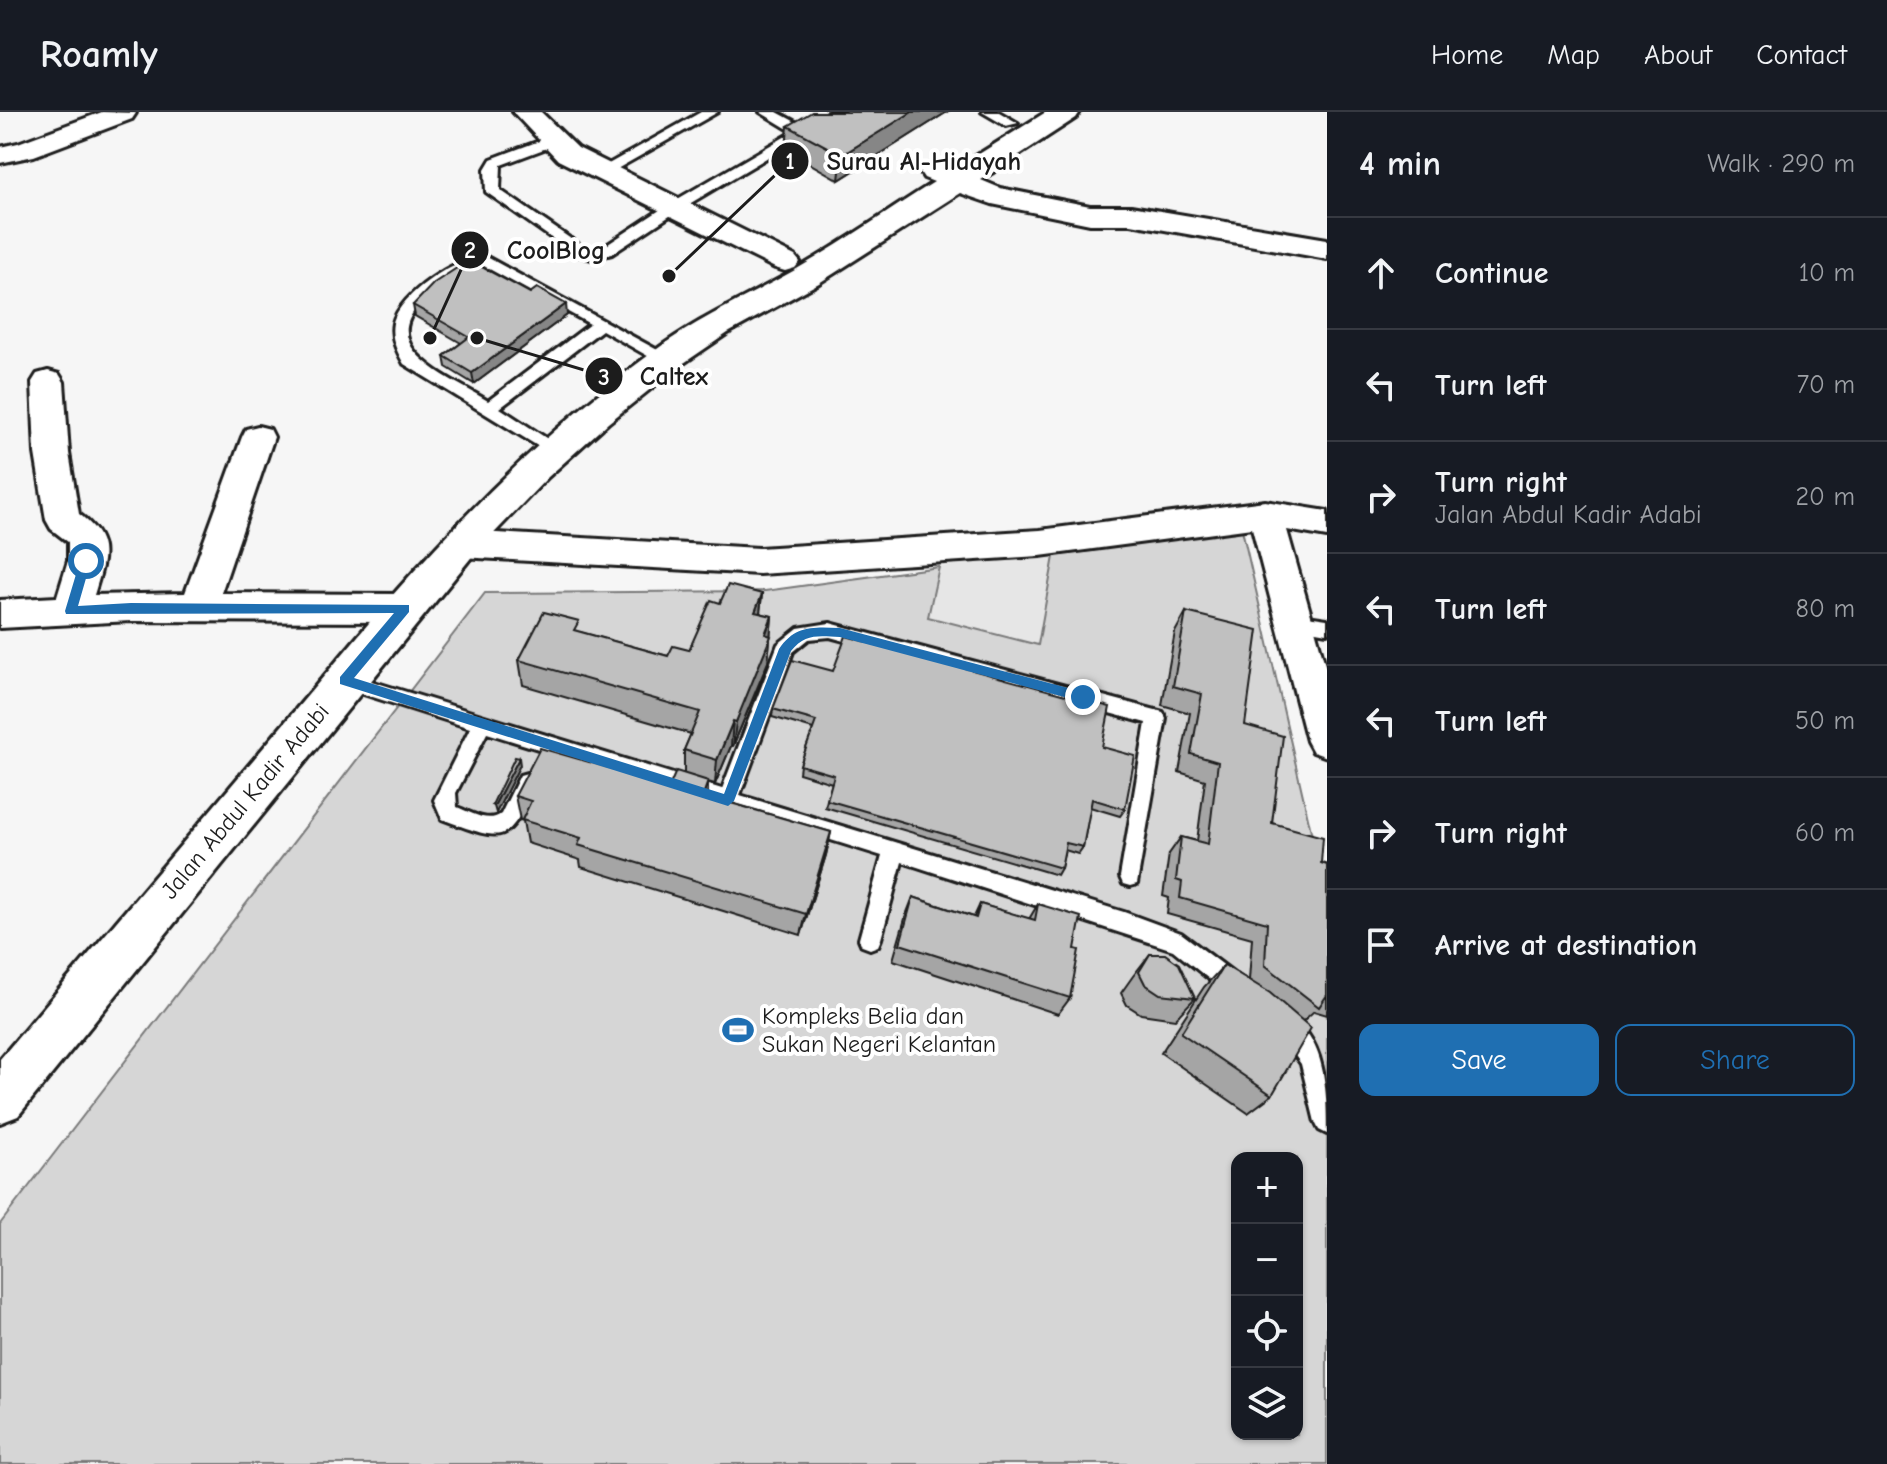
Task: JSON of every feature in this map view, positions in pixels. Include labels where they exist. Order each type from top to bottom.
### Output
[{"type":"main road","name":"Jalan Abdul Kadir Adabi","points":[[716,325],[785,262],[1066,112]]},
{"type":"main road","name":"Jalan Abdul Kadir Adabi","points":[[0,1098],[405,608],[460,544],[555,449],[666,359],[716,325],[808,276],[950,172],[1010,116]]},
{"type":"main road","points":[[950,172],[992,195],[1090,215],[1131,215],[1327,249]]},
{"type":"street","points":[[526,112],[568,154],[785,262]]},
{"type":"street","points":[[0,155],[25,150],[123,113]]},
{"type":"street","points":[[48,382],[52,453],[63,520],[85,537],[86,561],[71,611]]},
{"type":"street","points":[[198,608],[258,437]]},
{"type":"street","points":[[460,544],[759,561],[1040,543],[1265,514],[1327,524]]},
{"type":"street","points":[[1265,514],[1311,624],[1327,741]]},
{"type":"street","points":[[0,614],[198,608],[405,608]]},
{"type":"lane","points":[[603,171],[711,112]]},
{"type":"lane","points":[[767,112],[803,132]]},
{"type":"lane","points":[[555,140],[496,162],[492,169],[493,192],[579,251],[592,255],[607,251],[674,207],[837,112]]},
{"type":"lane","points":[[555,449],[410,360],[399,337],[404,313],[423,292],[468,262],[485,260],[666,359]]},
{"type":"lane","points":[[488,409],[601,323]]},
{"type":"lane","points":[[728,801],[790,641],[809,631],[830,630],[1156,718],[1130,877]]},
{"type":"lane","points":[[345,681],[482,723],[539,756],[728,801],[1124,922],[1181,943],[1295,1034],[1308,1054],[1319,1081],[1327,1122]]},
{"type":"lane","points":[[482,723],[446,792],[444,800],[449,813],[486,827],[499,827],[508,820],[539,756]]},
{"type":"lane","points":[[870,939],[894,852]]},
{"type":"shaded area","name":"Kompleks Belia dan Sukan Negeri Kelantan","points":[[1241,525],[1327,901],[1327,1464],[0,1464],[0,1224],[485,593],[765,591],[939,567],[928,617],[1038,645],[1055,551]]},
{"type":"shaded area","points":[[1055,551],[1039,645],[928,617],[939,567]]},
{"type":"building","points":[[812,112],[912,112],[842,155],[788,126]]},
{"type":"building","points":[[469,260],[530,293],[537,288],[566,304],[472,373],[444,356],[469,337],[413,305],[434,283]]},
{"type":"building","points":[[728,585],[762,594],[755,612],[772,616],[765,634],[771,636],[717,760],[684,750],[700,712],[519,660],[544,612],[579,621],[574,630],[668,656],[673,646],[689,650],[711,600],[720,603]]},
{"type":"building","points":[[1186,612],[1258,630],[1245,725],[1283,736],[1272,823],[1323,837],[1321,863],[1327,865],[1327,995],[1319,1007],[1265,965],[1267,923],[1180,898],[1182,882],[1176,880],[1181,837],[1208,844],[1218,762],[1191,754],[1202,694],[1173,686]]},
{"type":"building","points":[[846,636],[1110,707],[1102,747],[1135,756],[1125,809],[1092,799],[1083,847],[1066,843],[1061,868],[827,800],[834,775],[800,765],[816,721],[773,709],[792,660],[833,671]]},
{"type":"building","points":[[540,748],[670,785],[676,771],[708,781],[703,795],[831,832],[806,914],[578,845],[581,838],[522,820],[531,801],[515,796]]},
{"type":"building","points":[[515,757],[519,758],[494,806],[492,805]]},
{"type":"building","points":[[913,897],[976,918],[980,904],[1035,920],[1038,904],[1081,917],[1075,949],[1079,950],[1070,998],[900,944]]},
{"type":"building","points":[[1150,954],[1165,954],[1179,964],[1195,998],[1160,994],[1145,984],[1139,972]]},
{"type":"building","points":[[1224,965],[1270,993],[1311,1028],[1272,1095],[1181,1033]]},
{"type":"place","name":"Surau Al-Hidayah","points":[[669,276]]},
{"type":"place","name":"CoolBlog","points":[[430,338]]},
{"type":"place","name":"Caltex","points":[[477,338]]},
{"type":"place","name":"Kompleks Belia dan Sukan Negeri Kelantan","points":[[738,1030]]},
{"type":"route","points":[[86,561],[71,611],[131,607],[405,608],[345,681],[728,801],[785,649],[796,636],[809,631],[840,632],[1083,697]]}]
